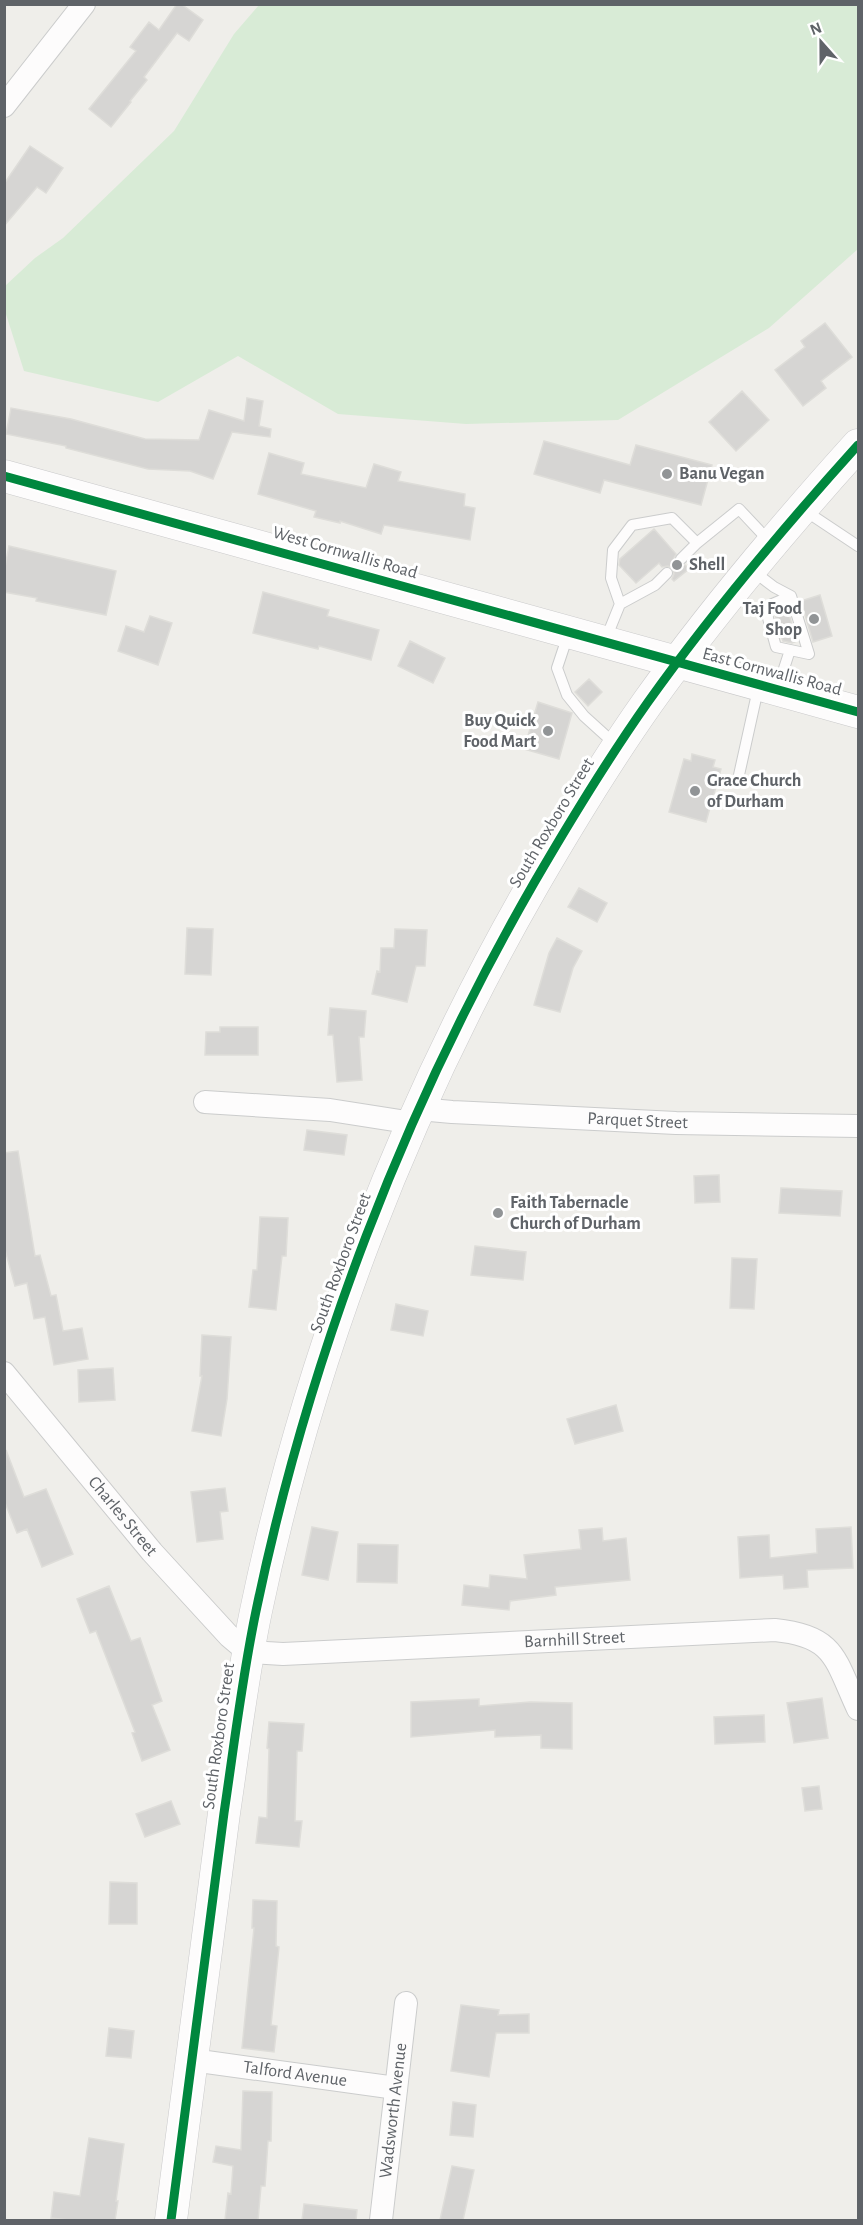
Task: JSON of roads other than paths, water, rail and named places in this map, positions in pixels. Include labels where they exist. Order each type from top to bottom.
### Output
[{"type":"street","points":[[4,106],[84,4]]},
{"type":"street","name":"South Roxboro Street","points":[[171,2220],[248,1652],[281,1504],[322,1362],[371,1225],[416,1116],[509,926],[572,816],[706,623],[801,508],[858,445]]},
{"type":"street","name":"West Cornwallis Road","points":[[4,476],[677,664]]},
{"type":"street","name":"East Cornwallis Road","points":[[677,664],[858,712]]},
{"type":"street","name":"Parquet Street","points":[[204,1102],[416,1116],[452,1112],[676,1123],[858,1126]]},
{"type":"street","name":"Charles Street","points":[[4,1373],[152,1551],[229,1636],[248,1652]]},
{"type":"street","name":"Barnhill Street","points":[[248,1652],[283,1654],[785,1631],[810,1637],[822,1643],[832,1653],[858,1709]]},
{"type":"street","name":"Wadsworth Avenue","points":[[381,2220],[406,2003]]},
{"type":"street","name":"Talford Avenue","points":[[192,2060],[396,2088]]},
{"type":"lane","points":[[801,508],[858,546]]},
{"type":"lane","points":[[681,559],[739,509],[771,544]]},
{"type":"lane","points":[[620,604],[611,578],[613,550],[632,525],[672,518],[697,543]]},
{"type":"lane","points":[[751,569],[774,587],[791,596],[809,654],[776,647],[765,607],[791,596]]},
{"type":"lane","points":[[604,644],[620,604],[655,585],[667,573]]},
{"type":"lane","points":[[568,634],[557,668],[567,695],[584,716],[618,747]]},
{"type":"lane","points":[[739,774],[767,688],[790,650]]},
{"type":"place","name":"Banu Vegan","points":[[667,474]]},
{"type":"place","name":"Shell","points":[[677,565]]},
{"type":"place","name":"Taj Food Shop","points":[[814,619]]},
{"type":"place","name":"Buy Quick Food Mart","points":[[548,731]]},
{"type":"place","name":"Grace Church of Durham","points":[[695,791]]},
{"type":"place","name":"Faith Tabernacle Church of Durham","points":[[498,1213]]}]
